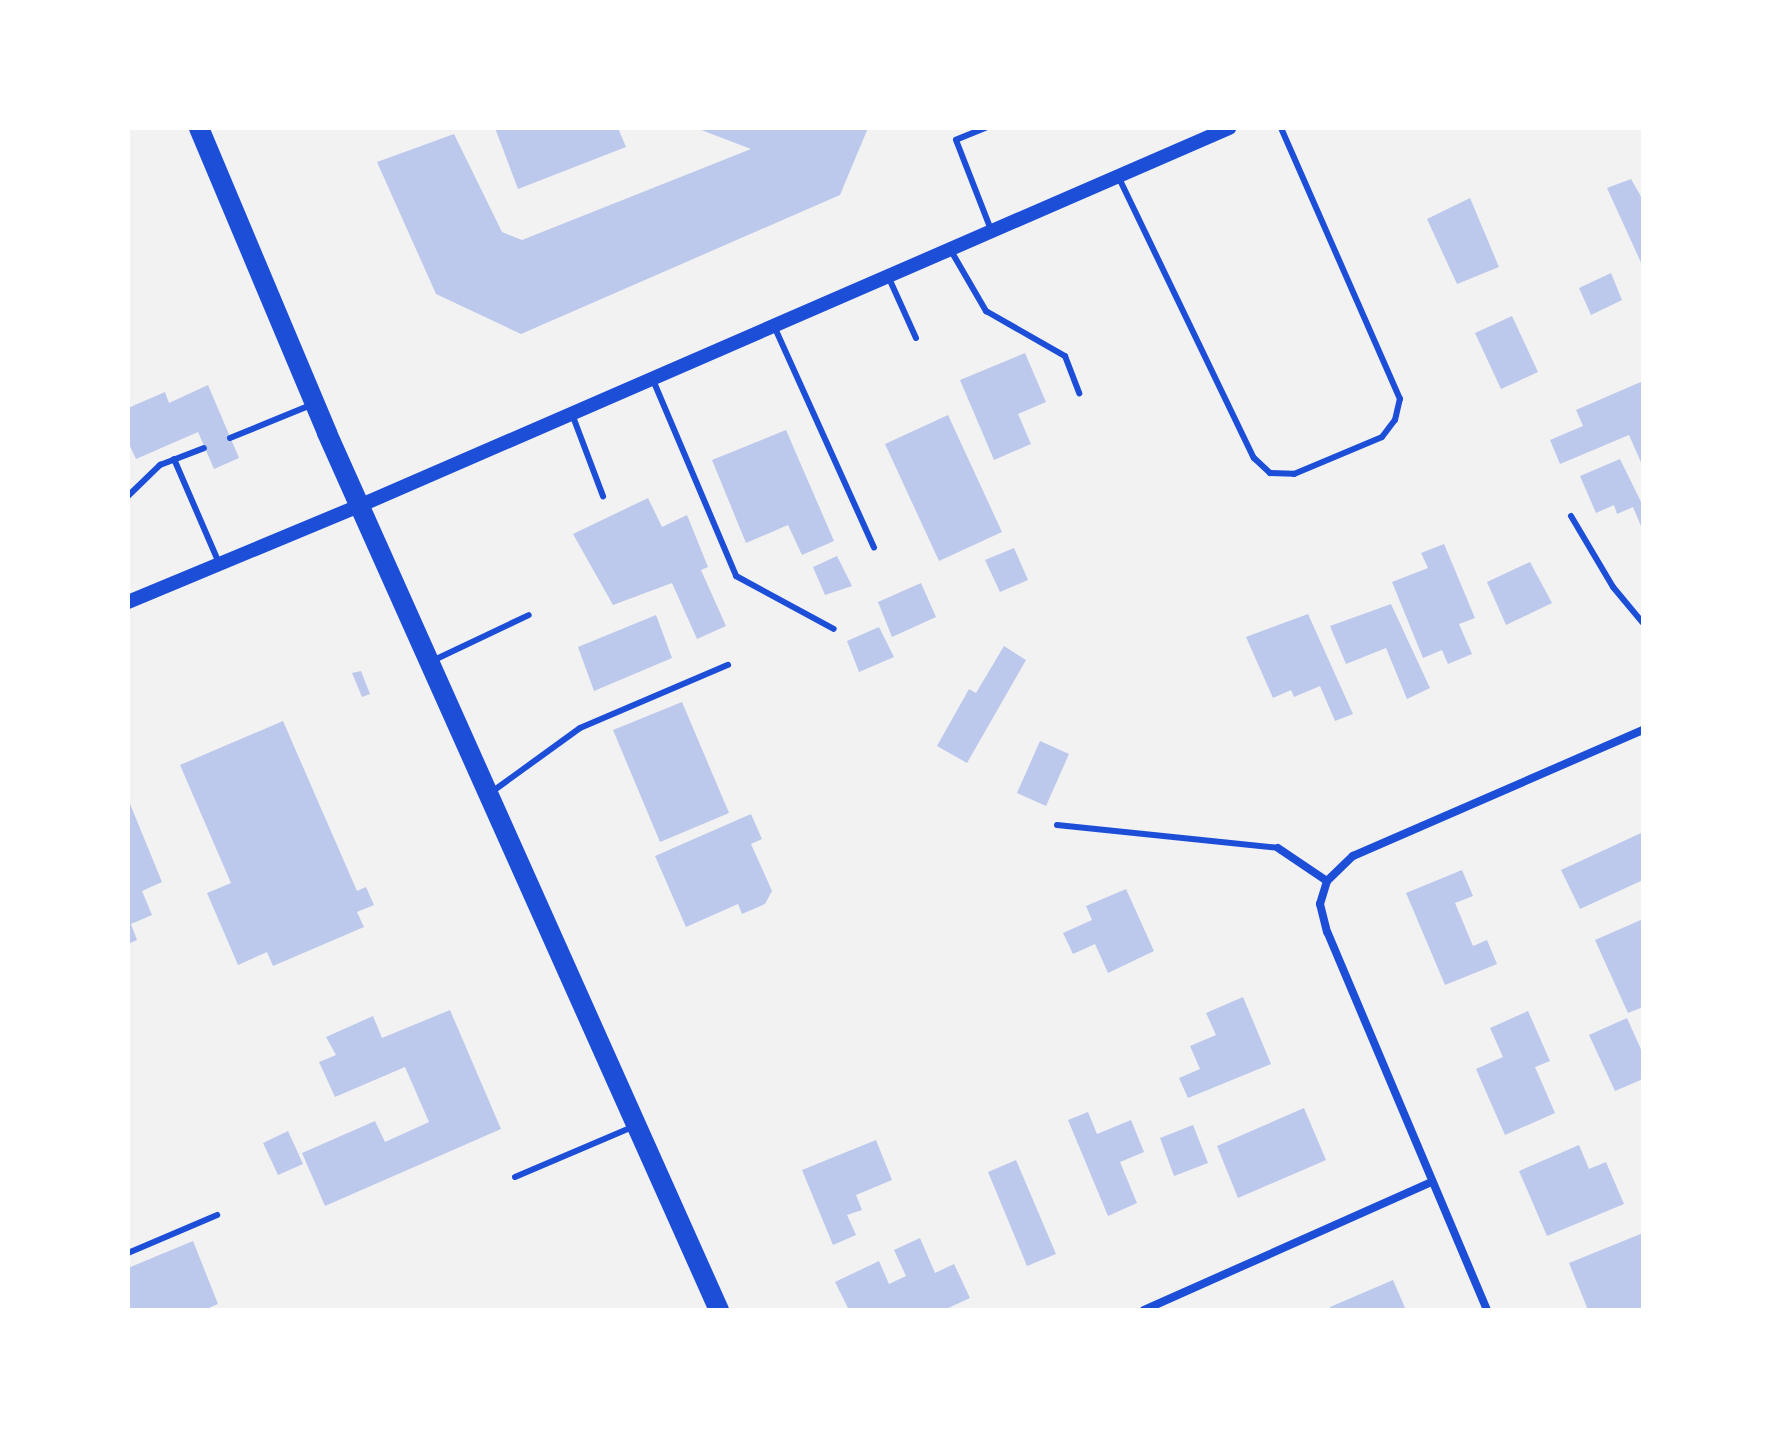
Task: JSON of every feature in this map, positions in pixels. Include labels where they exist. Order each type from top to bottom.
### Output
[{"type":"main road","points":[[199,128],[359,506],[719,1310]]},
{"type":"street","points":[[128,602],[359,506],[1229,128]]},
{"type":"street","points":[[1487,1310],[1327,932],[1320,904],[1327,881],[1353,856],[1643,730]]},
{"type":"street","points":[[1278,848],[1327,881]]},
{"type":"street","points":[[1144,1310],[1432,1182]]},
{"type":"lane","points":[[985,128],[956,140],[992,231]]},
{"type":"lane","points":[[1118,176],[1254,458],[1270,473],[1294,474],[1382,437],[1395,420],[1400,399],[1281,128]]},
{"type":"lane","points":[[950,249],[986,311],[1065,356],[1079,393]]},
{"type":"lane","points":[[888,276],[916,338]]},
{"type":"lane","points":[[774,326],[874,547]]},
{"type":"lane","points":[[653,379],[736,576],[834,629]]},
{"type":"lane","points":[[230,438],[314,403]]},
{"type":"lane","points":[[572,414],[603,496]]},
{"type":"lane","points":[[128,496],[160,465],[204,448]]},
{"type":"lane","points":[[174,459],[219,564]]},
{"type":"lane","points":[[1571,516],[1613,587],[1643,623]]},
{"type":"lane","points":[[428,662],[529,615]]},
{"type":"lane","points":[[487,795],[580,728],[728,665]]},
{"type":"lane","points":[[1057,825],[1278,848]]},
{"type":"lane","points":[[515,1177],[636,1125]]},
{"type":"lane","points":[[128,1253],[217,1215]]},
{"type":"building","points":[[495,128],[618,128],[626,147],[518,189]]},
{"type":"building","points":[[696,128],[868,128],[840,195],[521,334],[436,294],[377,162],[454,134],[502,232],[522,240],[751,149]]},
{"type":"building","points":[[1631,179],[1643,200],[1643,267],[1607,188]]},
{"type":"building","points":[[1470,198],[1499,267],[1457,284],[1427,219]]},
{"type":"building","points":[[1611,273],[1622,300],[1591,315],[1579,288]]},
{"type":"building","points":[[1512,316],[1538,372],[1501,389],[1475,333]]},
{"type":"building","points":[[1025,353],[1046,402],[1018,414],[1031,444],[994,460],[960,380]]},
{"type":"building","points":[[1643,381],[1643,467],[1629,435],[1560,464],[1550,440],[1583,426],[1576,410]]},
{"type":"building","points":[[208,385],[239,458],[214,469],[198,432],[136,459],[128,442],[128,408],[165,392],[169,403]]},
{"type":"building","points":[[948,415],[1002,532],[939,561],[885,444]]},
{"type":"building","points":[[786,430],[834,541],[802,555],[788,525],[746,543],[712,460]]},
{"type":"building","points":[[1620,459],[1643,506],[1643,531],[1633,507],[1617,514],[1614,505],[1596,513],[1580,476]]},
{"type":"building","points":[[648,498],[662,527],[687,515],[708,567],[701,570],[726,626],[697,639],[672,583],[613,605],[573,534]]},
{"type":"building","points":[[1444,544],[1475,618],[1459,624],[1472,654],[1448,664],[1442,650],[1423,658],[1392,582],[1428,568],[1421,553]]},
{"type":"building","points":[[1014,548],[1028,580],[1000,592],[985,560]]},
{"type":"building","points":[[837,556],[852,586],[825,595],[813,567]]},
{"type":"building","points":[[1530,562],[1552,603],[1506,625],[1487,582]]},
{"type":"building","points":[[921,583],[936,617],[892,637],[878,602]]},
{"type":"building","points":[[1391,604],[1430,688],[1407,699],[1386,648],[1346,664],[1330,626]]},
{"type":"building","points":[[1308,614],[1353,714],[1335,721],[1320,686],[1294,697],[1291,690],[1273,698],[1246,637]]},
{"type":"building","points":[[656,615],[672,658],[594,691],[578,647]]},
{"type":"building","points":[[879,627],[894,657],[859,672],[847,641]]},
{"type":"building","points":[[1004,646],[1026,660],[967,763],[937,746],[969,689],[976,693]]},
{"type":"building","points":[[361,671],[370,694],[362,697],[352,673]]},
{"type":"building","points":[[682,702],[729,813],[660,842],[613,730]]},
{"type":"building","points":[[283,721],[357,891],[366,887],[374,905],[357,912],[364,927],[273,966],[267,952],[238,965],[207,893],[231,883],[180,765]]},
{"type":"building","points":[[1040,741],[1069,754],[1046,806],[1017,793]]},
{"type":"building","points":[[128,799],[162,882],[142,891],[152,915],[131,924],[137,940],[128,944]]},
{"type":"building","points":[[751,814],[762,839],[751,844],[772,891],[765,904],[742,914],[738,904],[686,927],[655,856]]},
{"type":"building","points":[[1641,833],[1643,880],[1580,909],[1561,870]]},
{"type":"building","points":[[1462,870],[1473,896],[1455,903],[1473,946],[1487,940],[1497,964],[1445,985],[1406,893]]},
{"type":"building","points":[[1126,889],[1154,951],[1108,973],[1095,944],[1073,954],[1063,933],[1092,920],[1086,906]]},
{"type":"building","points":[[1643,919],[1643,1007],[1628,1013],[1595,940]]},
{"type":"building","points":[[1243,997],[1271,1064],[1188,1098],[1179,1078],[1200,1069],[1190,1046],[1216,1035],[1206,1013]]},
{"type":"building","points":[[450,1010],[501,1129],[325,1206],[302,1153],[375,1121],[385,1142],[429,1122],[405,1067],[335,1097],[319,1062],[336,1055],[326,1037],[373,1016],[382,1038]]},
{"type":"building","points":[[1528,1011],[1550,1061],[1535,1067],[1555,1113],[1505,1135],[1476,1069],[1503,1057],[1490,1028]]},
{"type":"building","points":[[1627,1018],[1643,1054],[1643,1079],[1615,1091],[1589,1035]]},
{"type":"building","points":[[1304,1108],[1326,1160],[1238,1198],[1217,1146]]},
{"type":"building","points":[[1088,1112],[1097,1134],[1131,1120],[1144,1152],[1120,1162],[1137,1203],[1108,1216],[1068,1120]]},
{"type":"building","points":[[1193,1125],[1208,1163],[1174,1176],[1160,1138]]},
{"type":"building","points":[[288,1131],[303,1164],[278,1175],[263,1143]]},
{"type":"building","points":[[876,1140],[892,1180],[856,1195],[862,1210],[847,1215],[856,1235],[833,1245],[802,1170]]},
{"type":"building","points":[[1579,1145],[1589,1169],[1606,1162],[1624,1204],[1547,1236],[1519,1171]]},
{"type":"building","points":[[1016,1160],[1056,1254],[1027,1266],[988,1172]]},
{"type":"building","points":[[1643,1233],[1643,1310],[1588,1310],[1569,1263]]},
{"type":"building","points":[[920,1238],[935,1273],[954,1264],[970,1298],[944,1310],[849,1310],[835,1282],[879,1261],[889,1284],[906,1276],[894,1250]]},
{"type":"building","points":[[193,1241],[218,1304],[204,1310],[128,1310],[128,1268]]},
{"type":"building","points":[[1393,1280],[1406,1310],[1330,1310],[1330,1307]]}]
